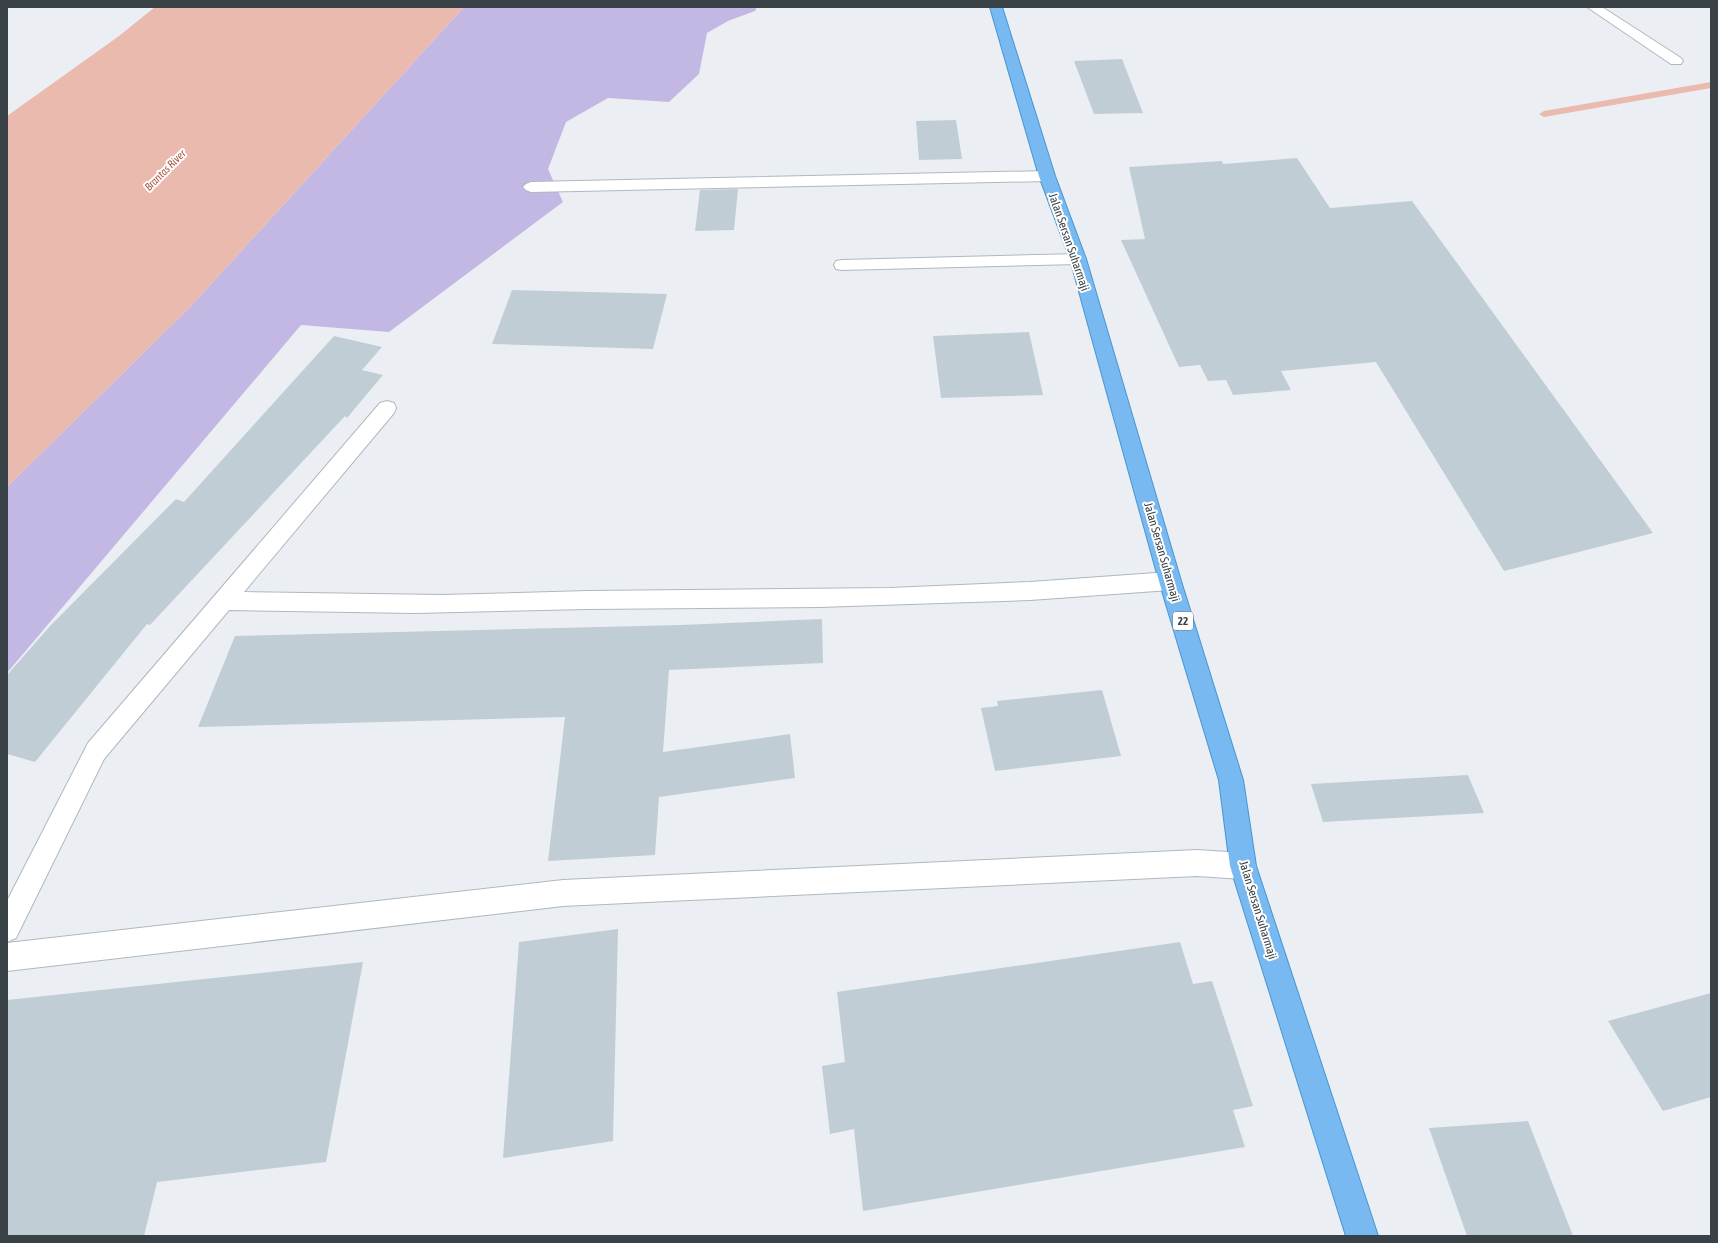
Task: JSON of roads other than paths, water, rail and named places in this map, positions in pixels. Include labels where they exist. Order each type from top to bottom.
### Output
[{"type":"highway","name":"Jalan Sersan Suharmaji","points":[[996,7],[1047,176],[1078,260],[1170,581],[1232,780],[1243,866],[1362,1236]]},
{"type":"street","points":[[1594,7],[1676,61]]},
{"type":"street","points":[[531,187],[1047,176]]},
{"type":"street","points":[[842,264],[1078,260]]},
{"type":"street","points":[[7,929],[96,751],[387,408]]},
{"type":"street","points":[[223,601],[440,604],[583,600],[794,599],[962,595],[1091,588],[1170,581]]},
{"type":"street","points":[[7,957],[562,893],[1189,863],[1243,866]]},
{"type":"water","name":"Brantas River","points":[[155,7],[464,7],[191,306],[7,487],[7,116],[119,36]]},
{"type":"waterway","points":[[1544,114],[1711,85]]}]
